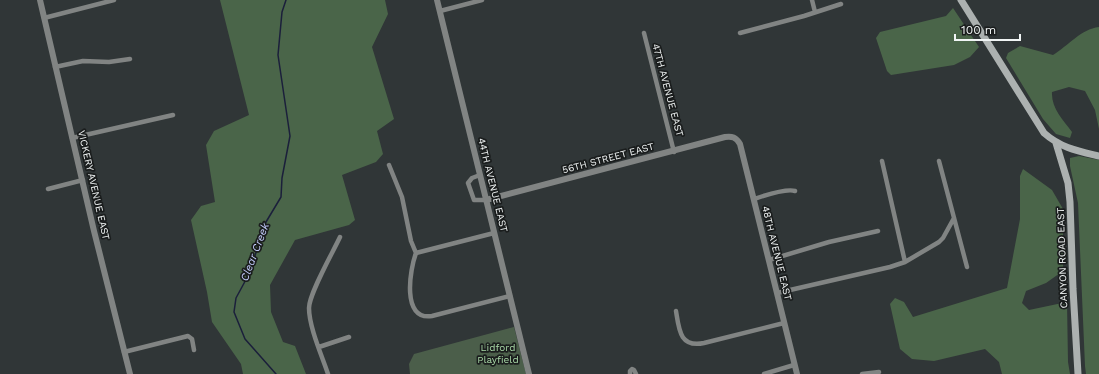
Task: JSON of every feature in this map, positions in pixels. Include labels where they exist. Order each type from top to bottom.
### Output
[{"type":"main road","points":[[961,0],[1044,133],[1056,143],[1071,149],[1099,156]]},
{"type":"main road","name":"CANYON ROAD EAST","points":[[1056,143],[1068,183],[1070,202],[1078,374]]},
{"type":"street","name":"VICKERY AVENUE EAST","points":[[40,0],[94,231],[130,374]]},
{"type":"street","points":[[44,18],[114,0]]},
{"type":"street","name":"44TH AVENUE EAST","points":[[437,0],[529,374]]},
{"type":"street","points":[[440,11],[482,0]]},
{"type":"street","points":[[812,0],[815,12]]},
{"type":"street","points":[[740,33],[841,4]]},
{"type":"street","name":"47TH AVENUE EAST","points":[[644,33],[674,152]]},
{"type":"street","points":[[55,67],[83,61],[109,62],[130,59]]},
{"type":"street","points":[[72,138],[173,115]]},
{"type":"street","name":"56TH STREET EAST","points":[[486,200],[674,152],[730,136],[735,138]]},
{"type":"street","name":"48TH AVENUE EAST","points":[[735,138],[740,144],[797,374]]},
{"type":"street","points":[[882,161],[905,262]]},
{"type":"street","points":[[939,161],[967,267]]},
{"type":"street","points":[[390,165],[402,197],[411,241],[416,253],[411,267],[409,288],[414,308],[420,315],[425,317],[432,316],[510,296]]},
{"type":"street","points":[[480,175],[472,178],[468,183],[474,200],[486,200]]},
{"type":"street","points":[[48,189],[83,180]]},
{"type":"street","points":[[754,199],[786,190],[795,191]]},
{"type":"street","points":[[777,293],[890,267],[905,262],[939,242],[954,218]]},
{"type":"street","points":[[769,260],[829,242],[878,231]]},
{"type":"street","points":[[416,253],[494,233]]},
{"type":"street","points":[[328,374],[310,316],[310,304],[320,278],[340,237]]},
{"type":"street","points":[[676,311],[681,334],[688,342],[695,344],[784,323]]},
{"type":"street","points":[[124,352],[188,336],[192,339],[194,350]]},
{"type":"street","points":[[319,347],[350,337]]},
{"type":"street","points":[[764,374],[794,365]]},
{"type":"street","points":[[630,374],[632,369],[636,374]]},
{"type":"street","points":[[862,374],[879,372]]},
{"type":"green space","points":[[220,0],[385,0],[388,14],[372,47],[394,119],[377,131],[383,154],[376,162],[342,175],[355,220],[349,225],[295,240],[270,285],[271,312],[283,342],[295,346],[306,374],[243,374],[241,364],[212,322],[191,220],[201,206],[215,202],[206,145],[214,131],[249,115]]},
{"type":"green space","points":[[953,8],[979,47],[970,57],[954,65],[891,75],[887,71],[876,38],[880,32],[946,16]]},
{"type":"green space","points":[[1099,27],[1099,129],[1095,110],[1085,91],[1069,87],[1052,92],[1053,103],[1056,109],[1072,132],[1070,138],[1056,134],[1043,119],[1006,58],[1008,53],[1020,46],[1053,55],[1080,34],[1092,28]]},
{"type":"green space","points":[[1079,156],[1099,160],[1099,374],[1086,374],[1085,366],[1078,203],[1070,166],[1070,158]]},
{"type":"green space","points":[[1023,169],[1052,190],[1063,209],[1063,271],[1046,283],[1026,291],[1022,303],[1029,310],[1067,302],[1068,362],[1070,374],[1002,374],[999,362],[985,349],[934,361],[912,359],[900,349],[890,304],[895,298],[904,302],[913,317],[1007,288],[1020,219],[1020,176]]},
{"type":"green space","name":"Lidford Playfield","points":[[514,327],[526,374],[410,374],[409,364],[414,354]]},
{"type":"waterway","name":"Clear Creek","points":[[276,374],[245,339],[234,312],[236,298],[249,274],[266,222],[281,197],[282,178],[290,136],[278,55],[282,12],[286,0]]}]
